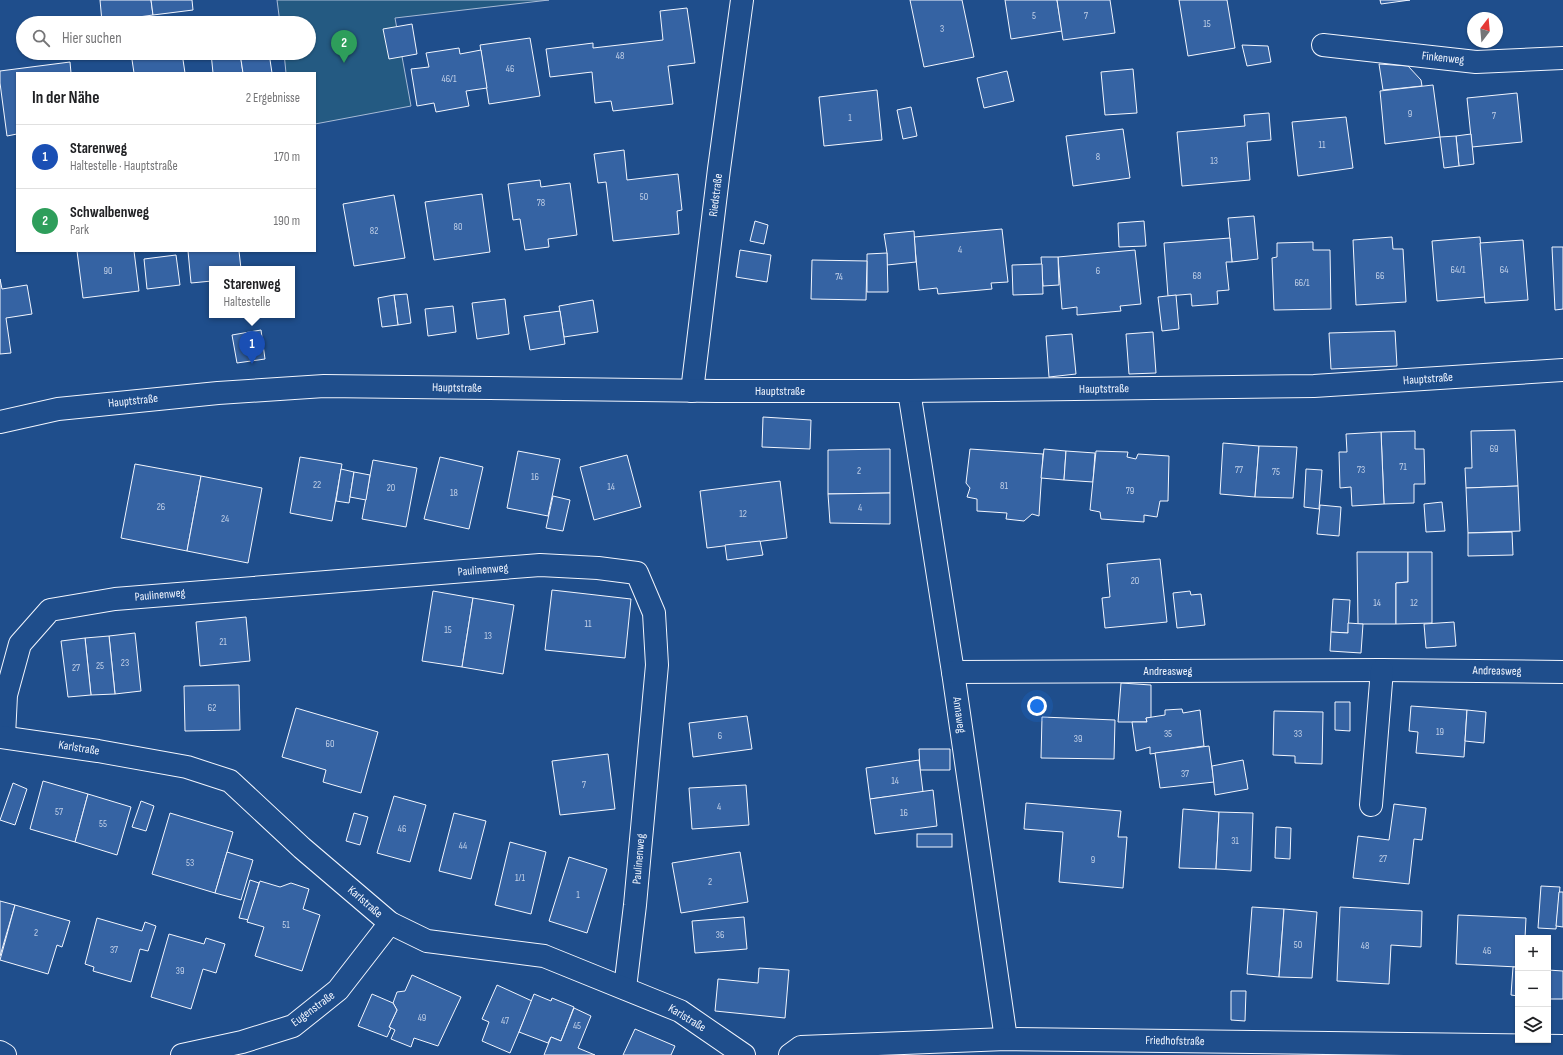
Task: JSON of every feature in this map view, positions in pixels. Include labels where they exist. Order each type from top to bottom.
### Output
[{"type":"street","name":"Riedstraße","points":[[692,391],[718,177],[742,0]]},
{"type":"street","name":"Finkenweg","points":[[1323,45],[1476,62],[1563,58]]},
{"type":"street","name":"Hauptstraße","points":[[0,422],[58,409],[218,393],[324,386],[692,391],[909,391],[1314,386],[1563,370]]},
{"type":"street","name":"Annaweg","points":[[909,391],[953,672],[1006,1039]]},
{"type":"street","name":"Paulinenweg","points":[[2,736],[6,695],[20,644],[50,610],[115,599],[540,565],[598,568],[637,574],[654,613],[657,665],[635,905],[625,988]]},
{"type":"street","name":"Andreasweg","points":[[953,672],[1382,670],[1563,672]]},
{"type":"street","points":[[1371,804],[1382,670]]},
{"type":"street","name":"Karlstraße","points":[[2,736],[187,767],[230,781],[302,848],[390,923],[427,941],[544,956],[680,1011],[744,1055]]},
{"type":"street","name":"Eugenstraße","points":[[182,1055],[244,1049],[293,1026],[338,990],[390,923]]},
{"type":"street","name":"Friedhofstraße","points":[[790,1055],[801,1047],[1006,1039],[1563,1046]]},
{"type":"street","points":[[0,1052],[5,1055]]},
{"type":"shaded area","points":[[277,0],[549,0],[395,18],[411,106],[316,124],[316,72],[286,72],[285,60],[316,60],[316,16],[279,16]]},
{"type":"building","points":[[100,0],[151,0],[153,15],[101,16]]},
{"type":"building","points":[[151,0],[192,0],[193,10],[153,15]]},
{"type":"building","points":[[910,0],[962,0],[974,57],[924,67]]},
{"type":"building","points":[[1005,0],[1057,0],[1062,31],[1011,39]]},
{"type":"building","points":[[1057,0],[1110,0],[1115,33],[1063,40]]},
{"type":"building","points":[[1179,0],[1227,0],[1235,48],[1188,56]]},
{"type":"building","points":[[1380,0],[1410,0],[1381,4]]},
{"type":"building","points":[[687,8],[695,63],[668,66],[673,104],[613,111],[611,101],[595,103],[592,72],[550,77],[546,49],[593,43],[593,48],[663,40],[660,11]]},
{"type":"building","points":[[412,24],[417,54],[389,59],[383,29]]},
{"type":"building","points":[[530,38],[540,96],[489,104],[480,45]]},
{"type":"building","points":[[1242,45],[1268,46],[1271,62],[1247,66]]},
{"type":"building","points":[[459,48],[460,54],[481,50],[487,88],[466,91],[469,106],[436,112],[434,103],[417,106],[411,69],[429,67],[426,53]]},
{"type":"building","points":[[132,60],[183,60],[185,72],[134,72]]},
{"type":"building","points":[[212,60],[241,60],[243,72],[213,72]]},
{"type":"building","points":[[241,60],[270,60],[272,72],[243,72]]},
{"type":"building","points":[[70,62],[71,72],[16,72],[16,134],[7,136],[0,83],[0,71]]},
{"type":"building","points":[[1379,64],[1408,66],[1421,80],[1422,86],[1383,90]]},
{"type":"building","points":[[1133,69],[1137,113],[1105,115],[1101,72]]},
{"type":"building","points":[[1007,71],[1014,101],[984,108],[977,78]]},
{"type":"building","points":[[1433,85],[1440,137],[1385,144],[1380,91]]},
{"type":"building","points":[[877,90],[882,140],[824,146],[819,97]]},
{"type":"building","points":[[1517,93],[1522,142],[1472,147],[1467,98]]},
{"type":"building","points":[[911,107],[917,136],[903,139],[897,110]]},
{"type":"building","points":[[1269,113],[1271,140],[1247,142],[1250,180],[1182,186],[1177,132],[1245,126],[1244,115]]},
{"type":"building","points":[[1346,117],[1353,168],[1298,176],[1292,122]]},
{"type":"building","points":[[1123,129],[1130,178],[1073,186],[1066,136]]},
{"type":"building","points":[[1471,134],[1474,164],[1459,166],[1456,136]]},
{"type":"building","points":[[1456,136],[1459,166],[1444,168],[1440,137]]},
{"type":"building","points":[[624,150],[627,180],[678,174],[682,210],[677,211],[679,234],[613,241],[606,182],[598,183],[594,154]]},
{"type":"building","points":[[540,180],[541,187],[570,183],[577,235],[548,239],[549,247],[525,250],[520,219],[513,220],[508,184]]},
{"type":"building","points":[[482,194],[490,252],[434,260],[425,202]]},
{"type":"building","points":[[394,195],[405,258],[354,266],[343,204]]},
{"type":"building","points":[[1254,216],[1258,259],[1232,262],[1228,218]]},
{"type":"building","points":[[755,221],[768,225],[764,244],[750,241]]},
{"type":"building","points":[[1144,221],[1146,246],[1119,247],[1118,223]]},
{"type":"building","points":[[1002,229],[1008,282],[991,283],[992,289],[938,294],[937,288],[919,290],[914,237]]},
{"type":"building","points":[[914,231],[916,262],[887,265],[884,234]]},
{"type":"building","points":[[1392,237],[1393,249],[1403,249],[1406,302],[1356,305],[1353,240]]},
{"type":"building","points":[[1480,237],[1485,297],[1437,301],[1432,241]]},
{"type":"building","points":[[1230,238],[1232,262],[1226,262],[1229,290],[1217,291],[1218,304],[1192,306],[1191,294],[1168,296],[1164,243]]},
{"type":"building","points":[[1523,240],[1528,300],[1485,303],[1480,243]]},
{"type":"building","points":[[1313,242],[1313,250],[1330,250],[1331,309],[1274,310],[1272,258],[1277,257],[1277,243]]},
{"type":"building","points":[[1552,247],[1563,247],[1563,309],[1555,310]]},
{"type":"building","points":[[740,250],[771,255],[767,282],[736,277]]},
{"type":"building","points":[[1135,250],[1141,304],[1120,306],[1121,311],[1077,315],[1077,307],[1062,309],[1058,257]]},
{"type":"building","points":[[77,252],[134,252],[139,291],[83,298]]},
{"type":"building","points":[[188,252],[239,252],[241,266],[209,266],[209,281],[191,283]]},
{"type":"building","points":[[887,253],[888,292],[867,292],[867,254]]},
{"type":"building","points":[[176,255],[180,285],[147,289],[144,259]]},
{"type":"building","points":[[1041,257],[1058,257],[1059,285],[1043,286]]},
{"type":"building","points":[[812,260],[867,261],[866,300],[811,299]]},
{"type":"building","points":[[1042,264],[1043,294],[1013,295],[1012,265]]},
{"type":"building","points":[[0,279],[2,289],[27,285],[32,314],[6,318],[11,353],[0,354]]},
{"type":"building","points":[[407,294],[411,323],[398,325],[394,295]]},
{"type":"building","points":[[394,295],[398,325],[382,327],[378,298]]},
{"type":"building","points":[[1176,295],[1179,329],[1162,331],[1158,297]]},
{"type":"building","points":[[505,299],[509,334],[477,339],[472,303]]},
{"type":"building","points":[[593,300],[598,332],[564,337],[559,306]]},
{"type":"building","points":[[453,306],[456,332],[428,336],[425,309]]},
{"type":"building","points":[[560,311],[565,344],[530,350],[524,316]]},
{"type":"building","points":[[261,330],[265,359],[237,363],[232,335]]},
{"type":"building","points":[[1395,331],[1397,366],[1331,369],[1329,333]]},
{"type":"building","points":[[1153,332],[1156,373],[1129,374],[1126,334]]},
{"type":"building","points":[[1072,334],[1076,374],[1049,377],[1046,336]]},
{"type":"building","points":[[763,417],[811,420],[810,449],[762,447]]},
{"type":"building","points":[[1515,430],[1518,486],[1466,488],[1465,468],[1472,468],[1471,431]]},
{"type":"building","points":[[1415,431],[1415,449],[1424,449],[1425,484],[1414,484],[1414,503],[1384,504],[1381,432]]},
{"type":"building","points":[[1381,432],[1384,504],[1352,506],[1351,487],[1340,488],[1339,452],[1347,452],[1346,434]]},
{"type":"building","points":[[1223,443],[1259,446],[1255,497],[1220,494]]},
{"type":"building","points":[[1259,446],[1297,447],[1293,498],[1255,497]]},
{"type":"building","points":[[890,449],[890,493],[828,494],[828,450]]},
{"type":"building","points":[[970,449],[1043,454],[1039,516],[1032,514],[1024,521],[1006,519],[1007,513],[977,511],[977,499],[967,497],[970,488],[966,483]]},
{"type":"building","points":[[1044,449],[1066,451],[1064,480],[1041,478]]},
{"type":"building","points":[[518,451],[560,459],[548,516],[507,508]]},
{"type":"building","points":[[1066,451],[1095,453],[1093,482],[1064,480]]},
{"type":"building","points":[[1096,451],[1128,452],[1127,457],[1136,459],[1138,454],[1169,456],[1168,501],[1160,501],[1157,517],[1144,515],[1144,522],[1101,519],[1100,512],[1090,510]]},
{"type":"building","points":[[627,455],[641,507],[594,520],[580,467]]},
{"type":"building","points":[[300,457],[342,464],[332,521],[290,513]]},
{"type":"building","points":[[440,457],[483,467],[469,529],[424,519]]},
{"type":"building","points":[[373,460],[417,468],[406,527],[362,519]]},
{"type":"building","points":[[135,464],[201,476],[187,551],[121,538]]},
{"type":"building","points":[[341,469],[354,472],[349,503],[336,501]]},
{"type":"building","points":[[1306,469],[1322,470],[1319,509],[1304,507]]},
{"type":"building","points":[[354,472],[370,475],[366,500],[350,497]]},
{"type":"building","points":[[201,476],[262,488],[248,563],[187,551]]},
{"type":"building","points":[[780,481],[787,538],[707,548],[700,491]]},
{"type":"building","points":[[1518,486],[1520,531],[1468,533],[1466,488]]},
{"type":"building","points":[[890,493],[890,524],[830,523],[828,494]]},
{"type":"building","points":[[553,496],[570,500],[563,531],[546,528]]},
{"type":"building","points":[[1442,502],[1445,531],[1426,532],[1424,504]]},
{"type":"building","points":[[1320,505],[1341,507],[1339,536],[1317,534]]},
{"type":"building","points":[[1512,532],[1513,555],[1468,556],[1468,533]]},
{"type":"building","points":[[760,541],[763,555],[727,560],[725,545]]},
{"type":"building","points":[[1357,552],[1408,552],[1408,582],[1396,583],[1396,624],[1358,624]]},
{"type":"building","points":[[1408,552],[1432,552],[1432,623],[1396,624],[1396,583],[1408,582]]},
{"type":"building","points":[[1160,559],[1167,622],[1105,628],[1102,598],[1110,597],[1107,564]]},
{"type":"building","points":[[552,590],[631,599],[625,658],[545,650]]},
{"type":"building","points":[[433,591],[473,598],[462,667],[422,661]]},
{"type":"building","points":[[1190,591],[1191,595],[1201,594],[1205,625],[1177,628],[1173,593]]},
{"type":"building","points":[[473,598],[514,605],[503,674],[462,667]]},
{"type":"building","points":[[1333,599],[1350,600],[1348,633],[1331,632]]},
{"type":"building","points":[[246,617],[250,661],[200,666],[196,622]]},
{"type":"building","points":[[1454,622],[1456,646],[1426,648],[1424,624]]},
{"type":"building","points":[[1348,623],[1363,624],[1361,653],[1330,651],[1331,632],[1348,633]]},
{"type":"building","points":[[135,633],[141,691],[115,694],[109,636]]},
{"type":"building","points":[[109,636],[115,694],[91,695],[85,638]]},
{"type":"building","points":[[85,638],[91,695],[68,697],[61,641]]},
{"type":"building","points":[[1121,683],[1151,685],[1151,718],[1146,718],[1147,722],[1118,722]]},
{"type":"building","points":[[239,685],[240,730],[185,731],[184,686]]},
{"type":"building","points":[[1335,702],[1350,702],[1350,731],[1335,730]]},
{"type":"building","points":[[1411,706],[1467,710],[1464,757],[1416,753],[1418,732],[1409,731]]},
{"type":"building","points":[[296,708],[378,732],[361,793],[323,782],[326,770],[282,757]]},
{"type":"building","points":[[1182,709],[1183,713],[1200,710],[1204,746],[1150,754],[1150,747],[1136,751],[1132,722],[1147,722],[1146,718],[1165,715],[1165,710]]},
{"type":"building","points":[[1467,710],[1486,712],[1484,743],[1465,741]]},
{"type":"building","points":[[1274,711],[1323,712],[1322,764],[1295,763],[1295,756],[1273,755]]},
{"type":"building","points":[[747,716],[752,749],[693,757],[689,723]]},
{"type":"building","points":[[1042,717],[1115,720],[1114,759],[1041,758]]},
{"type":"building","points":[[1209,746],[1214,782],[1160,788],[1155,753]]},
{"type":"building","points":[[919,749],[950,749],[950,770],[920,770]]},
{"type":"building","points":[[608,754],[615,809],[560,815],[552,761]]},
{"type":"building","points":[[919,760],[923,792],[870,799],[866,768]]},
{"type":"building","points":[[1243,760],[1248,789],[1215,795],[1212,766]]},
{"type":"building","points":[[43,781],[88,794],[75,842],[30,829]]},
{"type":"building","points":[[13,783],[27,789],[15,825],[0,820]]},
{"type":"building","points":[[746,785],[749,825],[692,829],[689,788]]},
{"type":"building","points":[[933,790],[937,826],[875,834],[870,799]]},
{"type":"building","points":[[88,794],[131,807],[117,855],[75,842]]},
{"type":"building","points":[[394,796],[426,805],[410,862],[377,853]]},
{"type":"building","points":[[141,801],[154,806],[146,831],[132,827]]},
{"type":"building","points":[[1026,803],[1121,811],[1118,837],[1127,837],[1123,888],[1059,882],[1063,832],[1024,829]]},
{"type":"building","points":[[1394,804],[1426,808],[1422,840],[1414,839],[1409,884],[1353,878],[1358,836],[1389,840]]},
{"type":"building","points":[[1183,809],[1219,812],[1216,869],[1179,868]]},
{"type":"building","points":[[1219,812],[1253,813],[1251,871],[1216,869]]},
{"type":"building","points":[[170,813],[233,832],[215,893],[152,874]]},
{"type":"building","points":[[354,813],[368,817],[360,845],[346,841]]},
{"type":"building","points":[[454,813],[486,821],[471,879],[439,871]]},
{"type":"building","points":[[1276,827],[1291,828],[1290,859],[1275,858]]},
{"type":"building","points":[[917,834],[952,834],[952,847],[917,847]]},
{"type":"building","points":[[510,842],[546,852],[531,914],[495,905]]},
{"type":"building","points":[[227,852],[253,860],[241,900],[215,893]]},
{"type":"building","points":[[740,852],[748,902],[681,913],[672,863]]},
{"type":"building","points":[[569,857],[607,869],[587,933],[549,921]]},
{"type":"building","points":[[250,880],[259,883],[249,920],[239,918]]},
{"type":"building","points":[[260,881],[280,887],[291,883],[309,889],[303,909],[320,915],[302,971],[255,956],[264,927],[247,922]]},
{"type":"building","points":[[1541,886],[1560,887],[1556,929],[1538,928]]},
{"type":"building","points":[[1559,892],[1563,892],[1563,927],[1556,926]]},
{"type":"building","points":[[0,901],[15,905],[0,956]]},
{"type":"building","points":[[15,905],[70,921],[62,947],[57,945],[48,974],[0,960]]},
{"type":"building","points":[[1252,907],[1284,909],[1279,977],[1247,974]]},
{"type":"building","points":[[1340,907],[1422,911],[1421,947],[1391,945],[1389,984],[1337,981]]},
{"type":"building","points":[[1284,909],[1317,912],[1312,978],[1279,977]]},
{"type":"building","points":[[1458,915],[1526,918],[1525,935],[1515,935],[1515,967],[1456,964]]},
{"type":"building","points":[[744,917],[747,949],[695,953],[692,921]]},
{"type":"building","points":[[97,918],[142,931],[145,922],[156,926],[148,951],[140,949],[131,982],[93,971],[94,967],[85,964]]},
{"type":"building","points":[[169,934],[204,944],[206,938],[225,944],[216,973],[203,969],[191,1009],[151,997]]},
{"type":"building","points":[[1513,967],[1515,967],[1515,996],[1511,995]]},
{"type":"building","points":[[759,968],[789,970],[785,1018],[715,1011],[718,979],[758,983]]},
{"type":"building","points":[[1551,970],[1563,971],[1563,999],[1551,999]]},
{"type":"building","points":[[412,975],[461,997],[438,1046],[414,1038],[411,1047],[391,1039],[395,1030],[389,1027],[397,1010],[393,1003],[397,992],[405,991]]},
{"type":"building","points":[[497,985],[532,1001],[510,1053],[482,1041],[489,1022],[482,1019]]},
{"type":"building","points":[[1231,991],[1246,991],[1245,1021],[1231,1020]]},
{"type":"building","points":[[372,994],[393,1003],[397,1010],[389,1027],[391,1028],[387,1037],[358,1026]]},
{"type":"building","points":[[534,994],[551,1001],[552,998],[574,1007],[561,1041],[551,1037],[548,1043],[519,1032]]},
{"type":"building","points":[[574,1008],[591,1016],[578,1048],[595,1055],[544,1055],[551,1037],[561,1041]]},
{"type":"building","points":[[635,1029],[675,1046],[671,1055],[623,1055]]},
{"type":"place","name":"Schwalbenweg","points":[[344,63]]},
{"type":"place","name":"Starenweg","points":[[252,364]]}]
